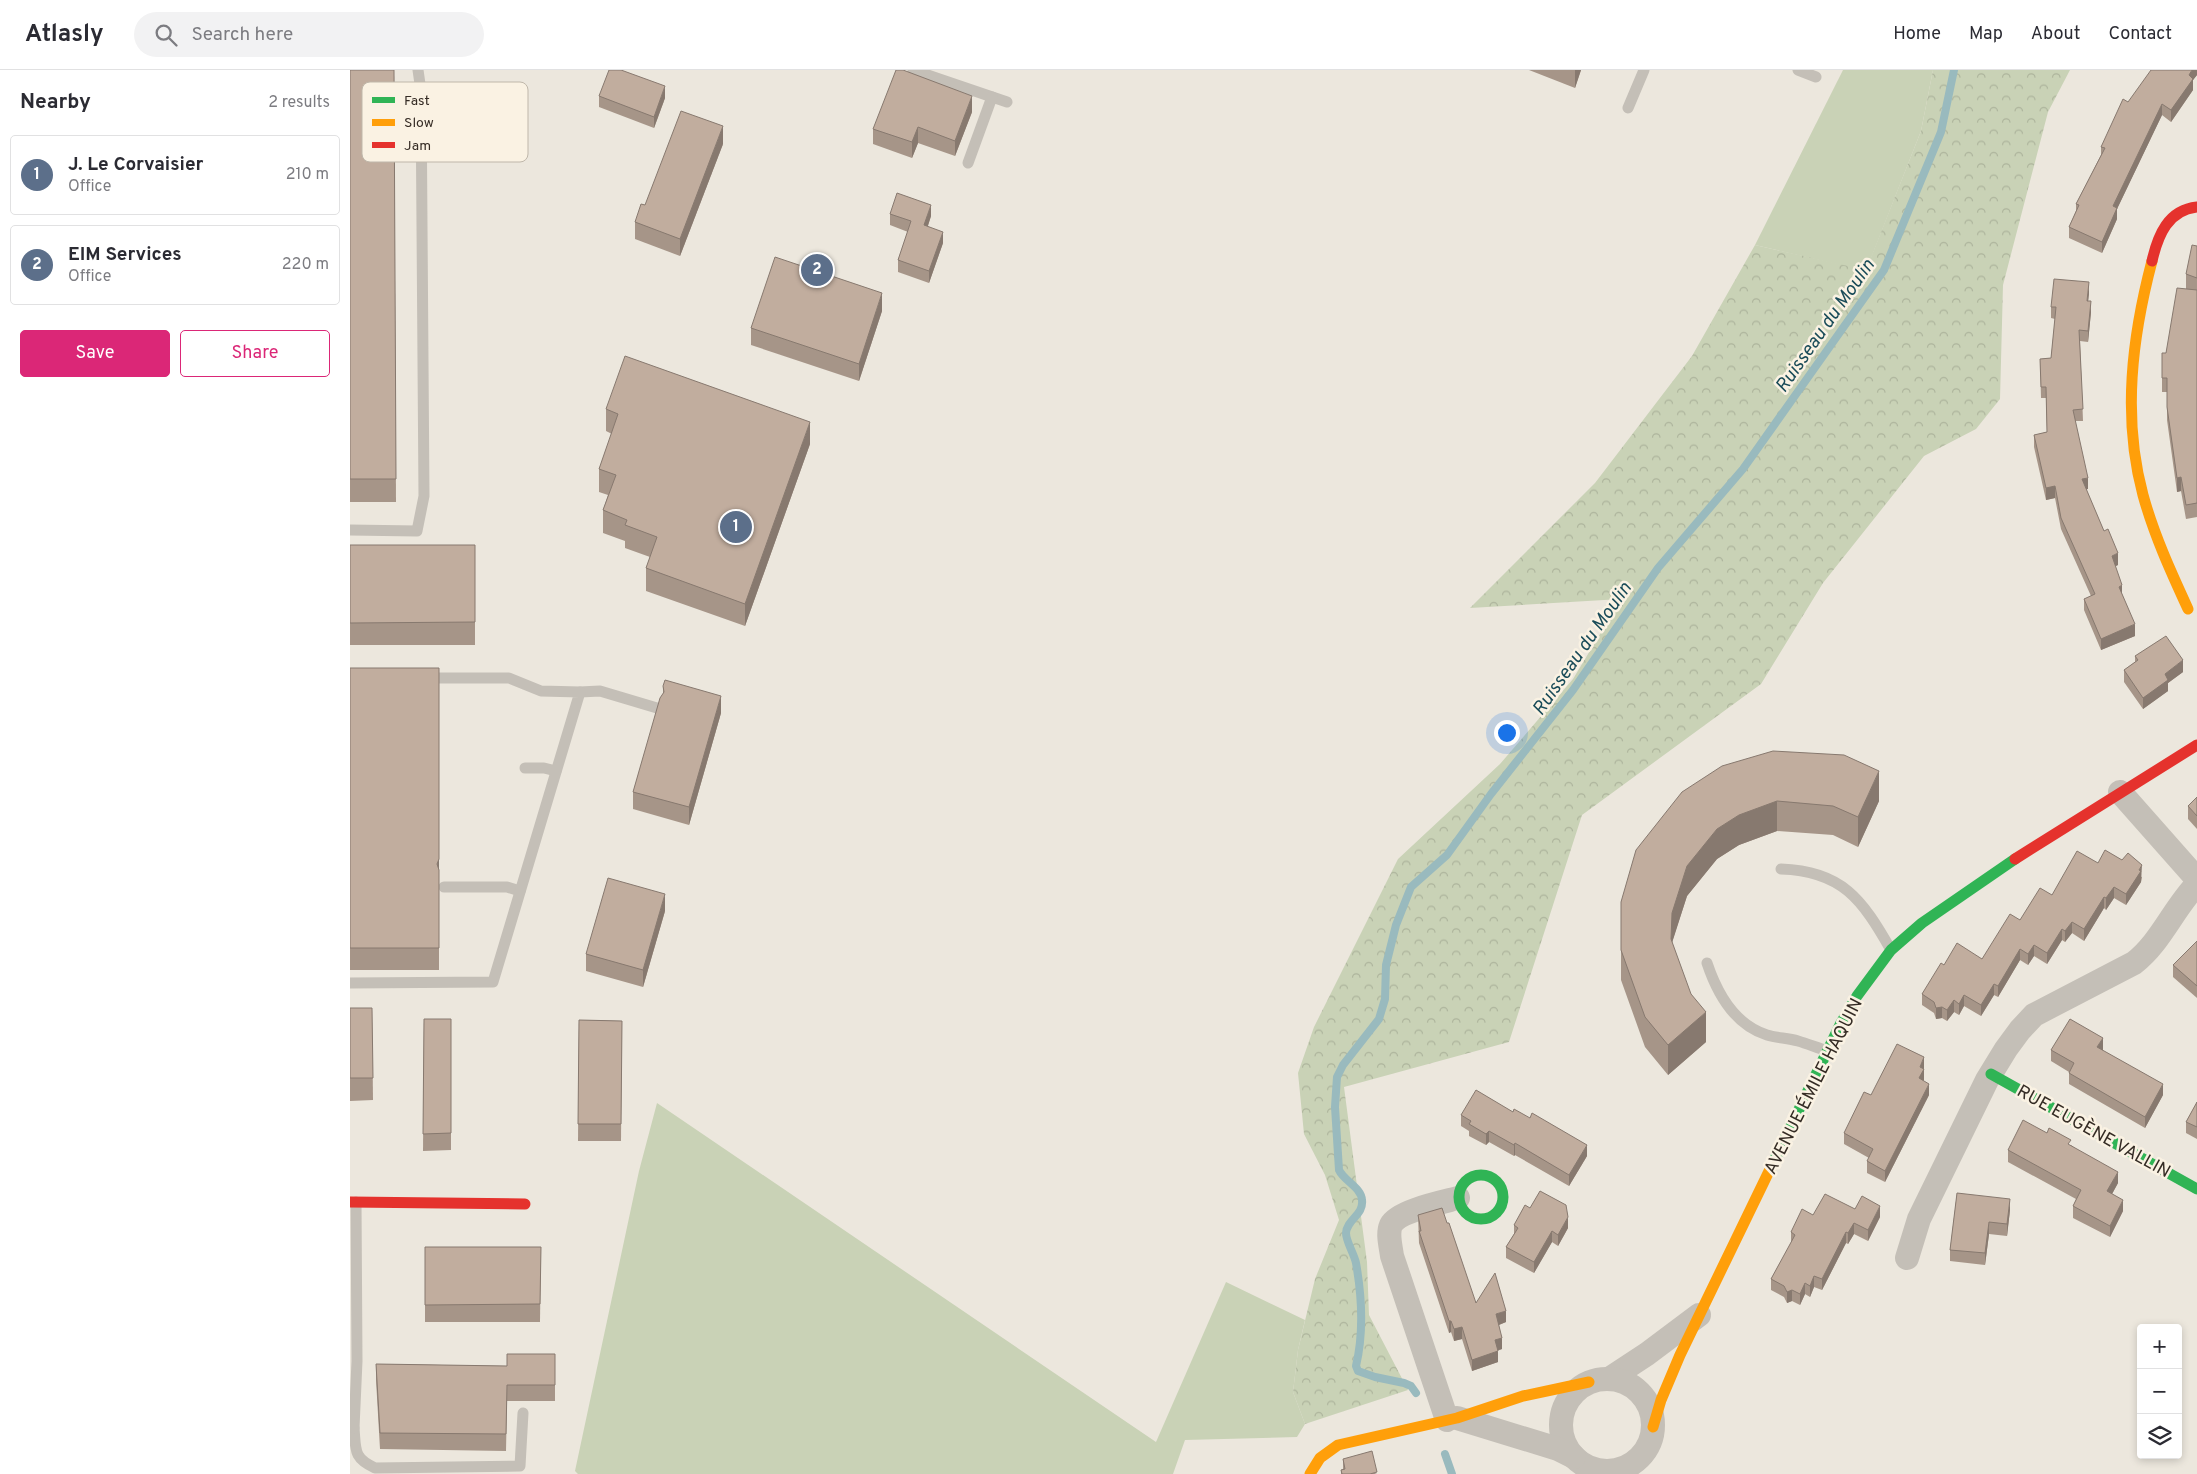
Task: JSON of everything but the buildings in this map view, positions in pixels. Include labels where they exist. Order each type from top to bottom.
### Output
[{"type":"street","points":[[2188,609],[2148,513],[2138,477],[2133,442],[2132,398],[2133,359],[2140,307],[2161,230],[2176,213],[2185,208],[2197,207]]},
{"type":"street","name":"AVENUE ÉMILE HAQUIN","points":[[1651,1437],[1660,1400],[1699,1315],[1828,1051],[1857,996],[1891,950],[1922,923],[2026,852],[2197,745]]},
{"type":"street","points":[[2120,792],[2197,879]]},
{"type":"street","points":[[1907,1258],[1919,1220],[1991,1074],[2006,1050],[2034,1015],[2134,963],[2144,955],[2154,944],[2178,906],[2197,884]]},
{"type":"street","name":"RUE EUGÈNE VALLIN","points":[[1991,1074],[2197,1189]]},
{"type":"street","points":[[1452,1419],[1392,1256],[1389,1235],[1391,1226],[1398,1216],[1458,1198]]},
{"type":"street","points":[[353,1202],[525,1204]]},
{"type":"street","name":"AVENUE ÉMILE HAQUIN","points":[[1599,1381],[1647,1354],[1699,1315]]},
{"type":"street","points":[[1586,1466],[1565,1444],[1562,1430],[1562,1415],[1572,1396],[1599,1381]]},
{"type":"street","points":[[1310,1474],[1320,1458],[1338,1445],[1452,1419],[1523,1396],[1599,1381],[1624,1382],[1636,1389],[1646,1399],[1652,1413],[1646,1474]]},
{"type":"street","points":[[1452,1419],[1558,1449],[1586,1466],[1601,1471],[1615,1470],[1628,1466],[1640,1458],[1651,1437]]},
{"type":"lane","points":[[912,70],[1007,102]]},
{"type":"lane","points":[[1628,108],[1644,70]]},
{"type":"lane","points":[[1798,70],[1816,77]]},
{"type":"lane","points":[[968,162],[992,97]]},
{"type":"lane","points":[[350,530],[417,530],[424,496],[422,162]]},
{"type":"lane","points":[[410,678],[509,678],[541,691],[600,691],[657,708]]},
{"type":"lane","points":[[350,983],[494,982],[580,692]]},
{"type":"lane","points":[[525,768],[544,768],[556,771]]},
{"type":"lane","points":[[1780,869],[1811,872],[1834,881],[1861,904],[1891,950]]},
{"type":"lane","points":[[444,887],[508,888],[520,891]]},
{"type":"lane","points":[[1707,963],[1715,986],[1731,1010],[1746,1024],[1767,1035],[1797,1041],[1828,1051]]},
{"type":"lane","points":[[353,1202],[357,1361],[352,1428],[357,1456],[362,1462],[375,1468],[503,1470],[520,1466],[524,1413]]},
{"type":"green space","points":[[1843,70],[1933,70],[1921,131],[1866,271],[1755,245]]},
{"type":"green space","points":[[1933,70],[2070,70],[2048,112],[2003,285],[2000,399],[1976,429],[1924,456],[1823,583],[1761,684],[1582,815],[1509,1042],[1344,1087],[1367,1262],[1369,1315],[1408,1390],[1305,1424],[1293,1392],[1298,1350],[1315,1279],[1339,1220],[1325,1175],[1304,1134],[1298,1073],[1314,1027],[1398,859],[1500,764],[1573,679],[1621,599],[1470,608],[1595,483],[1692,356],[1755,245],[1866,270],[1921,131]]},
{"type":"green space","points":[[657,1103],[1156,1442],[1226,1282],[1305,1320],[1298,1350],[1293,1392],[1305,1424],[1297,1437],[1185,1440],[1173,1474],[578,1474],[575,1471],[639,1171]]},
{"type":"waterway","name":"Ruisseau du Moulin","points":[[1416,1393],[1411,1386],[1358,1371],[1356,1366],[1359,1353],[1361,1302],[1356,1263],[1346,1233],[1349,1224],[1360,1210],[1362,1200],[1359,1191],[1339,1170],[1335,1107],[1337,1077],[1343,1065],[1379,1019],[1385,999],[1386,965],[1396,925],[1411,887],[1447,855],[1491,794],[1573,690],[1658,568],[1743,469],[1884,270],[1941,132],[1954,70]]},
{"type":"waterway","name":"Ruisseau du Moulin","points":[[1445,1454],[1452,1474]]},
{"type":"traffic: fast","points":[[1773,1163],[1841,1023],[1857,996],[1891,950],[1922,923],[2015,859]]},
{"type":"traffic: fast","points":[[1991,1074],[2197,1189]]},
{"type":"traffic: fast","points":[[1477,1175],[1485,1175],[1497,1181],[1503,1197],[1497,1213],[1485,1219],[1477,1219],[1465,1213],[1459,1201],[1459,1193],[1465,1181],[1477,1175]]},
{"type":"traffic: slow","points":[[2152,261],[2139,319],[2135,348],[2131,407],[2133,436],[2137,466],[2147,510],[2163,553],[2188,609]]},
{"type":"traffic: slow","points":[[1653,1427],[1661,1400],[1680,1355],[1773,1163]]},
{"type":"traffic: slow","points":[[1310,1474],[1320,1458],[1338,1445],[1457,1418],[1523,1396],[1589,1382]]},
{"type":"traffic: jam","points":[[2152,261],[2157,242],[2166,225],[2179,213],[2197,207]]},
{"type":"traffic: jam","points":[[2015,859],[2197,745]]},
{"type":"traffic: jam","points":[[350,1202],[525,1204]]},
{"type":"place","name":"EIM Services","points":[[817,270]]},
{"type":"place","name":"J. Le Corvaisier","points":[[736,527]]}]
